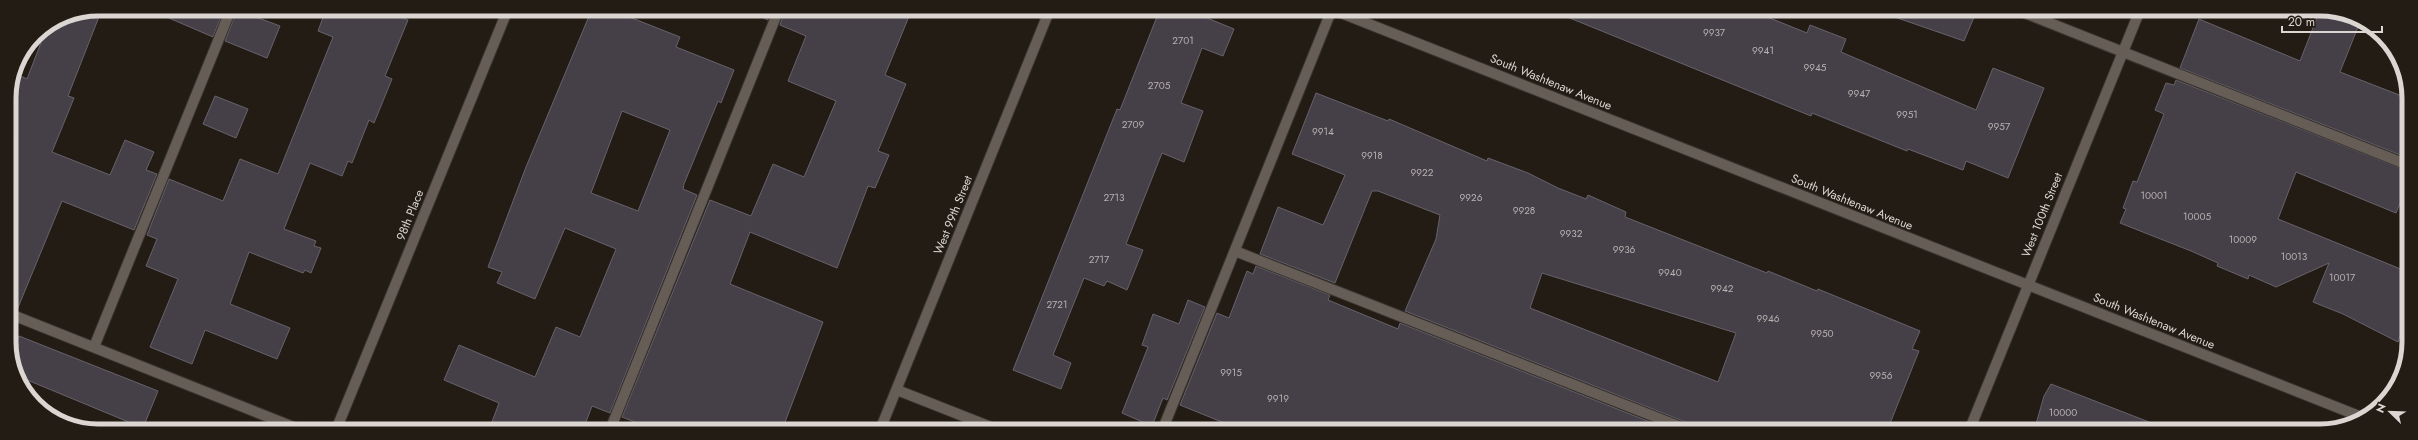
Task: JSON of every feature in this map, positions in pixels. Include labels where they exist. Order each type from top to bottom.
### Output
[{"type":"street","points":[[94,347],[228,16]]},
{"type":"street","name":"98th Place","points":[[338,424],[505,16]]},
{"type":"street","points":[[612,424],[776,16]]},
{"type":"street","name":"West 99th Street","points":[[883,424],[1047,16]]},
{"type":"street","points":[[1165,424],[1330,16]]},
{"type":"street","name":"South Washtenaw Avenue","points":[[1347,16],[2357,415]]},
{"type":"street","points":[[2032,16],[2402,163]]},
{"type":"street","name":"West 100th Street","points":[[1972,424],[2138,16]]},
{"type":"street","points":[[1235,251],[1673,424]]},
{"type":"street","points":[[16,316],[286,424]]},
{"type":"street","points":[[897,390],[985,424]]},
{"type":"building","points":[[99,16],[68,96],[74,98],[52,152],[110,175],[125,140],[154,152],[146,170],[157,174],[134,230],[62,201],[17,310],[16,92],[19,75],[27,79],[44,36],[71,20]]},
{"type":"building","points":[[164,16],[221,16],[213,37]]},
{"type":"building","points":[[235,16],[253,16],[280,26],[267,58],[225,41]]},
{"type":"building","points":[[323,16],[398,16],[408,20],[385,76],[392,79],[374,123],[369,120],[352,163],[348,161],[342,176],[310,163],[284,229],[316,241],[314,246],[321,248],[311,273],[305,270],[303,273],[249,252],[230,304],[290,328],[277,359],[205,330],[192,364],[150,347],[178,279],[146,266],[157,239],[147,235],[169,179],[223,201],[240,159],[278,174],[333,37],[318,31]]},
{"type":"building","points":[[589,16],[627,16],[680,37],[676,47],[734,70],[721,103],[718,101],[684,184],[683,189],[697,195],[610,413],[592,406],[585,424],[491,424],[499,403],[444,380],[459,345],[535,377],[556,327],[580,337],[616,249],[565,228],[535,299],[497,283],[502,272],[488,267],[526,167]],"holes":[[[622,111],[670,130],[638,211],[591,193]]]},
{"type":"building","points":[[759,16],[769,16],[768,20]]},
{"type":"building","points":[[783,16],[909,16],[885,75],[906,84],[878,151],[889,155],[875,188],[868,186],[837,268],[750,232],[730,284],[823,322],[784,424],[640,424],[622,417],[710,200],[751,216],[773,164],[804,177],[836,101],[788,81],[806,36],[780,25]]},
{"type":"building","points":[[1157,16],[1202,16],[1234,29],[1223,56],[1202,48],[1181,103],[1203,111],[1184,162],[1162,153],[1126,244],[1143,250],[1127,290],[1107,281],[1104,286],[1084,278],[1053,355],[1071,363],[1061,389],[1013,370],[1117,109],[1120,110]]},
{"type":"building","points":[[1565,16],[1765,16],[1807,33],[1810,25],[1846,39],[1841,52],[1976,110],[1993,68],[2044,88],[2008,178],[1966,161],[1963,170],[1908,149],[1907,151],[1812,113],[1811,116]]},
{"type":"building","points":[[1892,16],[1974,16],[1964,41]]},
{"type":"building","points":[[2318,16],[2342,19],[2359,26],[2340,72],[2402,96],[2402,156],[2180,68],[2199,19],[2300,61]]},
{"type":"building","points":[[2176,80],[2402,169],[2402,198],[2396,213],[2296,172],[2278,219],[2402,270],[2402,337],[2400,336],[2398,342],[2343,314],[2313,302],[2329,263],[2276,287],[2249,275],[2248,279],[2217,266],[2218,263],[2191,251],[2120,223],[2126,209],[2123,208],[2133,181],[2137,182],[2164,114],[2155,110],[2166,83],[2174,85]]},
{"type":"building","points":[[1316,93],[1388,121],[1389,119],[1487,161],[1488,158],[1528,173],[1558,188],[1586,199],[1588,195],[1626,212],[1625,217],[1767,273],[1768,271],[1817,291],[1818,289],[1920,331],[1912,349],[1919,351],[1890,424],[1690,424],[1405,311],[1436,239],[1440,215],[1378,191],[1372,191],[1335,283],[1260,254],[1278,207],[1323,225],[1345,175],[1292,154]],"holes":[[[1542,273],[1736,333],[1718,382],[1530,308]]]},
{"type":"building","points":[[215,96],[248,109],[236,138],[203,124]]},
{"type":"building","points":[[1256,266],[1330,295],[1328,300],[1398,329],[1400,323],[1655,424],[1227,424],[1180,405],[1217,313],[1229,318],[1247,271],[1253,274]]},
{"type":"building","points":[[1188,300],[1205,307],[1167,400],[1163,398],[1153,424],[1147,424],[1122,413],[1148,347],[1142,345],[1153,314],[1179,324]]},
{"type":"building","points":[[19,336],[158,391],[145,424],[133,424],[25,379],[19,364],[16,344]]},
{"type":"building","points":[[2051,384],[2154,424],[2036,424],[2044,396]]}]
